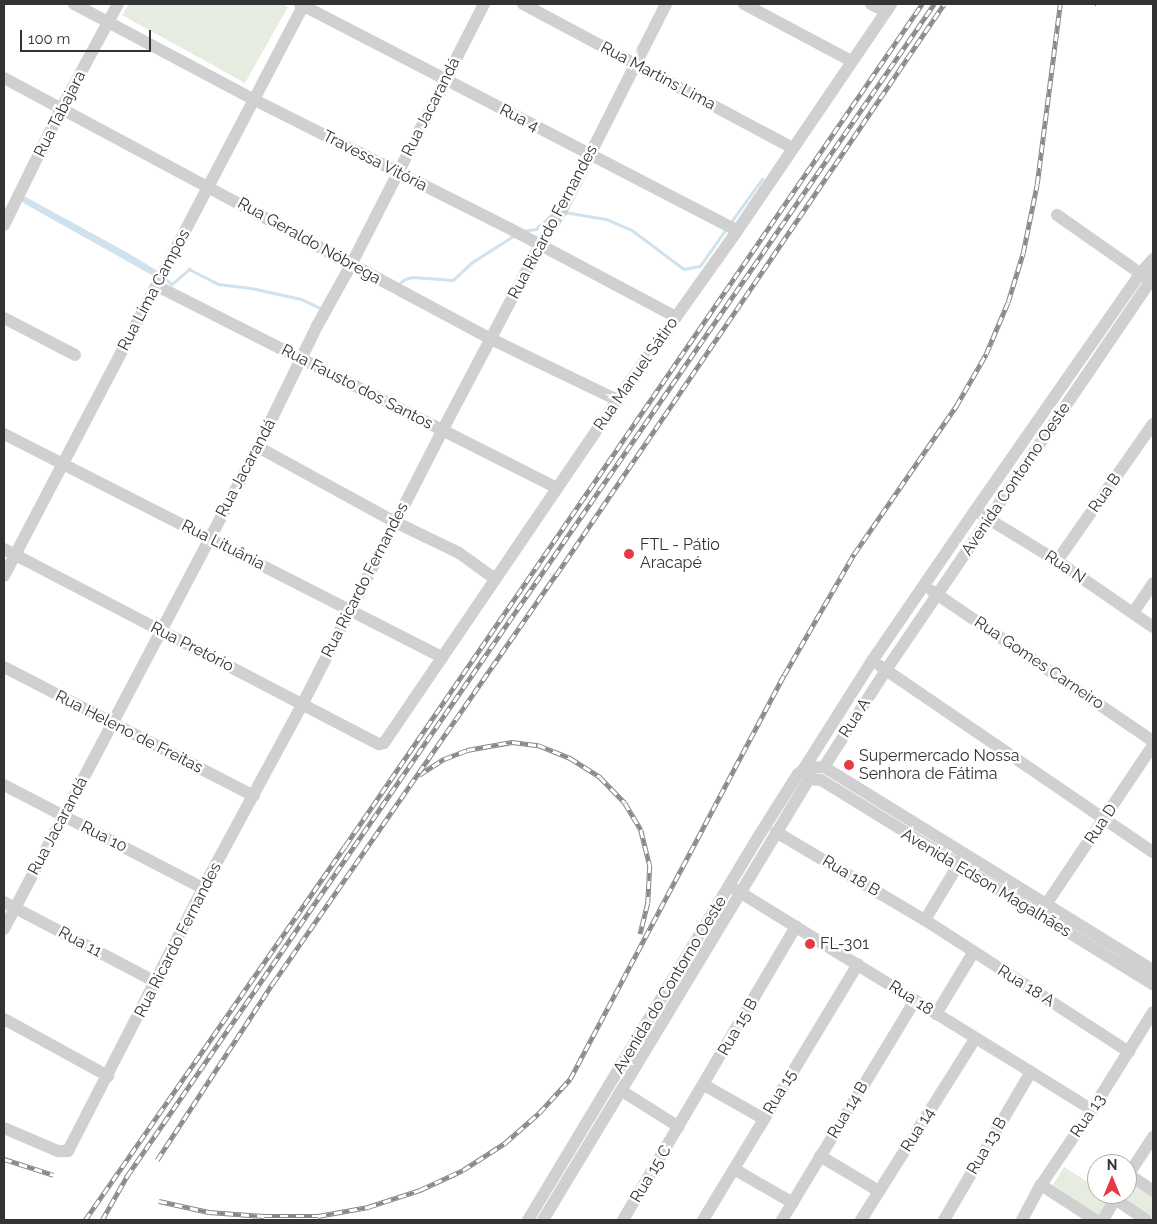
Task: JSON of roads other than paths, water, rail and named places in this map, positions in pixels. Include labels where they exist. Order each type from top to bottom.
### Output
[{"type":"street","name":"Travessa Vitória","points":[[74,4],[253,99],[540,245],[676,317]]},
{"type":"street","name":"Rua Tabajara","points":[[4,225],[8,207],[118,4]]},
{"type":"street","name":"Rua 4","points":[[302,4],[737,232]]},
{"type":"street","name":"Rua Lima Campos","points":[[4,576],[157,286],[302,4]]},
{"type":"street","name":"Rua Jacarandá","points":[[4,929],[258,447],[301,358],[484,4]]},
{"type":"street","name":"Rua Martins Lima","points":[[523,4],[793,148]]},
{"type":"street","name":"Rua Ricardo Fernandes","points":[[4,1128],[61,1152],[68,1151],[203,888],[303,703],[348,610],[540,245],[561,212],[634,63],[666,4]]},
{"type":"street","points":[[744,4],[851,61]]},
{"type":"street","points":[[871,4],[889,8]]},
{"type":"street","name":"Rua Manuel Sátiro","points":[[380,744],[384,743],[557,488],[737,232],[851,61],[889,8]]},
{"type":"street","name":"Rua Geraldo Nóbrega","points":[[4,78],[491,339],[618,400]]},
{"type":"street","points":[[1057,215],[1149,277]]},
{"type":"street","name":"Avenida Contorno Oeste","points":[[886,670],[1076,390],[1149,277],[1153,259]]},
{"type":"street","name":"Avenida Contorno Oeste","points":[[803,770],[872,661],[1064,382],[1149,277]]},
{"type":"street","name":"Rua Fausto dos Santos","points":[[157,286],[557,488]]},
{"type":"street","points":[[4,318],[75,355]]},
{"type":"street","points":[[1064,382],[1076,390]]},
{"type":"street","name":"Rua B","points":[[1058,561],[1153,424]]},
{"type":"street","name":"Rua Lituânia","points":[[4,434],[210,537],[442,657]]},
{"type":"street","points":[[258,447],[395,522],[459,553],[495,579]]},
{"type":"street","name":"Rua N","points":[[974,512],[990,518],[1058,561],[1153,627]]},
{"type":"street","name":"Rua Pretório","points":[[4,549],[380,744]]},
{"type":"street","points":[[1133,613],[1153,583]]},
{"type":"street","name":"Rua Gomes Carneiro","points":[[924,585],[1153,741]]},
{"type":"street","points":[[872,661],[1153,852]]},
{"type":"street","name":"Rua Heleno de Freitas","points":[[4,667],[254,796]]},
{"type":"street","name":"Rua A","points":[[824,767],[886,670]]},
{"type":"street","points":[[854,690],[867,699]]},
{"type":"street","points":[[842,709],[855,718]]},
{"type":"street","name":"Rua D","points":[[1047,903],[1153,745]]},
{"type":"street","points":[[803,770],[814,766],[824,767]]},
{"type":"street","name":"Avenida Edson Magalhães","points":[[824,767],[1153,970]]},
{"type":"street","name":"Avenida do Contorno Oeste","points":[[592,1127],[622,1091],[672,1007],[734,889],[798,774],[803,770]]},
{"type":"street","name":"Avenida do Contorno Oeste","points":[[543,1220],[671,981],[776,832],[809,780],[821,780]]},
{"type":"street","name":"Avenida Edson Magalhães","points":[[821,780],[957,866],[1153,984]]},
{"type":"street","name":"Rua 10","points":[[4,786],[203,888]]},
{"type":"street","name":"Rua 18 B","points":[[776,832],[925,920]]},
{"type":"street","points":[[925,920],[964,854]]},
{"type":"street","name":"Rua 18","points":[[734,889],[1092,1110]]},
{"type":"street","name":"Rua 11","points":[[4,902],[156,982]]},
{"type":"street","name":"Rua 18 A","points":[[925,920],[1129,1052]]},
{"type":"street","name":"Rua 15 B","points":[[679,1127],[796,926]]},
{"type":"street","points":[[936,1014],[974,953]]},
{"type":"street","name":"Rua 15","points":[[703,1220],[858,964]]},
{"type":"street","points":[[671,981],[683,988]]},
{"type":"street","points":[[660,1000],[672,1007]]},
{"type":"street","name":"Rua 14 B","points":[[782,1220],[915,1000]]},
{"type":"street","name":"Rua 13","points":[[1022,1220],[1041,1185],[1092,1110],[1153,1012]]},
{"type":"street","points":[[4,1019],[108,1076]]},
{"type":"street","name":"Rua 14","points":[[862,1220],[975,1039]]},
{"type":"street","name":"Rua 13 B","points":[[944,1220],[1031,1072]]},
{"type":"street","points":[[704,1085],[764,1119]]},
{"type":"street","points":[[622,1091],[679,1127]]},
{"type":"street","name":"Rua 15 C","points":[[623,1220],[679,1127]]},
{"type":"street","points":[[1137,1161],[1153,1137]]},
{"type":"street","name":"Avenida do Contorno Oeste","points":[[528,1220],[580,1148]]},
{"type":"street","points":[[820,1156],[879,1191]]},
{"type":"street","points":[[734,1169],[792,1203]]},
{"type":"street","points":[[1137,1181],[1153,1191]]},
{"type":"street","points":[[1041,1185],[1095,1220]]},
{"type":"street","points":[[1103,1220],[1112,1204]]},
{"type":"street","points":[[1126,1204],[1146,1220]]},
{"type":"water","points":[[24,196],[161,273],[157,278],[25,204],[21,201]]},
{"type":"waterway","points":[[731,222],[762,179]]},
{"type":"waterway","points":[[522,231],[536,229],[554,212]]},
{"type":"waterway","points":[[565,212],[606,219],[632,230],[684,269],[700,266],[726,229]]},
{"type":"waterway","points":[[398,285],[405,279],[413,277],[453,280],[471,263],[513,236]]},
{"type":"waterway","points":[[164,278],[172,284],[189,269],[218,284],[251,288],[301,299],[322,309]]},
{"type":"railway","points":[[85,1220],[345,846],[922,4]]},
{"type":"railway","points":[[102,1220],[127,1176],[934,4]]},
{"type":"railway","points":[[157,1160],[273,983],[556,575],[944,4]]},
{"type":"railway","points":[[159,1201],[209,1212],[264,1216],[318,1216],[368,1207],[420,1190],[463,1170],[505,1143],[539,1113],[570,1079],[784,675],[854,554],[956,406],[986,354],[1008,302],[1023,253],[1037,184],[1060,4]]},
{"type":"railway","points":[[419,775],[444,759],[467,750],[512,742],[538,745],[570,758],[600,777],[625,803],[641,830],[650,865],[648,903],[640,934]]},
{"type":"railway","points":[[4,1159],[54,1175]]},
{"type":"place","name":"FTL - Pátio Aracapé","points":[[629,554]]},
{"type":"place","name":"Supermercado Nossa Senhora de Fátima","points":[[849,765]]},
{"type":"place","name":"FL-301","points":[[810,944]]}]
